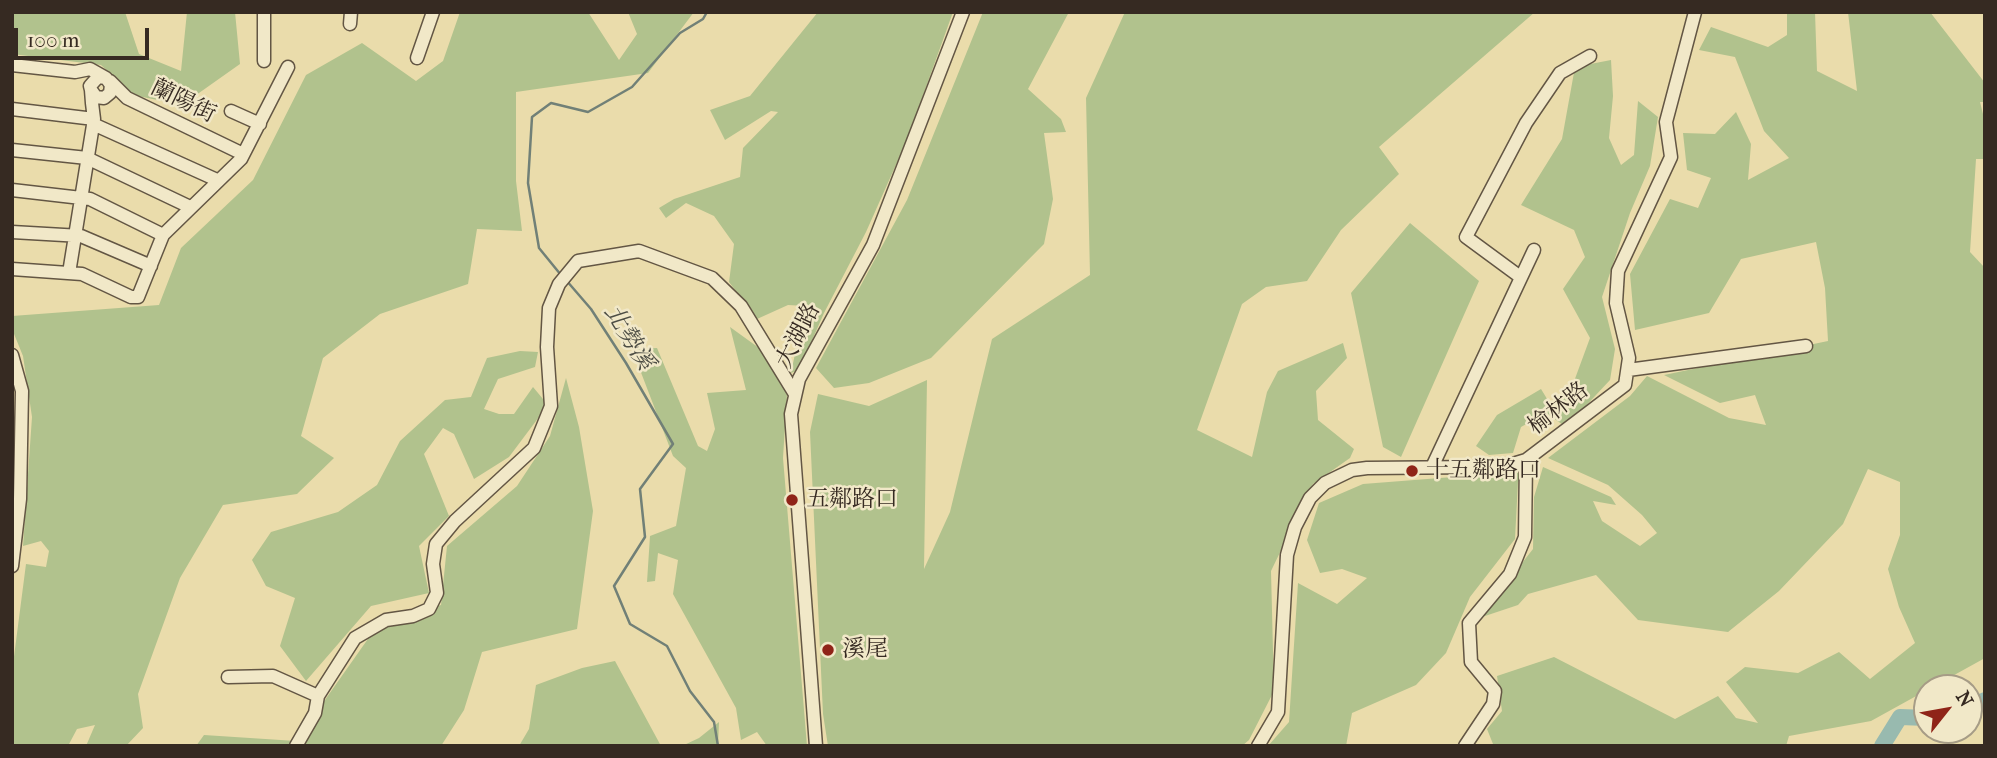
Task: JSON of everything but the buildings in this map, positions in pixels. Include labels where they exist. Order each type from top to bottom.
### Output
[{"type":"street","points":[[264,12],[264,61]]},
{"type":"street","points":[[417,58],[433,12]]},
{"type":"street","name":"大湖路","points":[[816,746],[791,414],[799,379],[873,245],[962,12]]},
{"type":"street","points":[[1695,12],[1667,122],[1671,156],[1616,279],[1616,303],[1629,358],[1628,370],[1806,346]]},
{"type":"street","points":[[1519,276],[1465,237],[1526,123],[1553,83],[1560,73],[1590,56]]},
{"type":"street","name":"蘭陽街","points":[[12,65],[75,72],[90,69],[108,80],[127,98],[243,154]]},
{"type":"street","points":[[12,269],[82,274],[138,298],[163,235],[243,154],[288,67]]},
{"type":"street","points":[[75,72],[96,97],[107,96]]},
{"type":"street","points":[[69,273],[94,121],[90,88],[98,77],[108,80],[112,89],[94,121]]},
{"type":"street","points":[[12,109],[94,121],[218,180]]},
{"type":"street","name":"蘭陽街","points":[[231,111],[260,124]]},
{"type":"street","points":[[12,150],[88,158],[190,207]]},
{"type":"street","points":[[12,190],[81,197],[163,235]]},
{"type":"street","points":[[12,232],[75,235],[151,266]]},
{"type":"street","points":[[1433,465],[1444,436],[1492,342],[1519,276],[1534,250]]},
{"type":"street","points":[[296,746],[315,713],[318,696],[355,638],[366,628],[429,609],[437,593],[433,564],[436,544],[455,521],[534,448],[551,406],[547,347],[549,308],[564,278],[578,261],[639,251],[712,278],[741,306],[796,394]]},
{"type":"street","points":[[12,355],[22,391],[20,499],[12,566]]},
{"type":"street","name":"榆林路","points":[[1258,746],[1278,712],[1287,555],[1294,527],[1310,498],[1325,483],[1352,470],[1433,465],[1506,466],[1526,460],[1625,385],[1628,370]]},
{"type":"street","points":[[1465,746],[1493,704],[1495,691],[1471,662],[1469,623],[1510,574],[1525,537],[1526,460]]},
{"type":"street","points":[[229,677],[273,676],[318,696]]},
{"type":"green space","points":[[12,12],[125,12],[139,54],[181,71],[187,12],[235,12],[240,64],[182,105],[133,95],[101,65],[12,54]]},
{"type":"green space","points":[[460,12],[588,12],[619,60],[637,34],[628,12],[694,12],[648,73],[516,92],[516,181],[522,231],[477,229],[468,284],[380,314],[323,358],[301,436],[334,458],[297,494],[223,505],[180,578],[138,694],[143,728],[126,746],[86,746],[95,725],[77,729],[68,746],[12,746],[12,672],[26,564],[46,567],[49,551],[41,541],[23,546],[32,417],[23,356],[12,329],[12,316],[159,305],[181,248],[253,180],[306,75],[362,43],[416,81],[443,61]]},
{"type":"green space","points":[[818,12],[953,12],[907,140],[866,232],[824,313],[799,370],[791,373],[805,306],[788,305],[757,319],[729,282],[734,244],[714,216],[686,203],[666,218],[659,208],[674,199],[740,177],[743,148],[778,112],[771,111],[725,140],[710,110],[750,96]]},
{"type":"green space","points":[[983,12],[1069,12],[1028,89],[1061,119],[1066,132],[1044,133],[1053,199],[1044,244],[931,358],[869,383],[834,388],[816,368],[907,200]]},
{"type":"green space","points":[[1125,12],[1535,12],[1379,147],[1399,174],[1341,230],[1307,281],[1266,287],[1242,304],[1197,430],[1252,457],[1267,392],[1278,371],[1343,343],[1347,358],[1316,391],[1318,420],[1354,449],[1350,458],[1313,484],[1271,571],[1274,691],[1249,740],[1242,746],[828,746],[823,714],[810,432],[818,394],[869,406],[927,380],[924,569],[950,512],[992,339],[1090,275],[1086,98]]},
{"type":"green space","points":[[1787,12],[1815,12],[1817,71],[1857,91],[1848,12],[1930,12],[1985,83],[1985,102],[1980,102],[1985,122],[1985,159],[1976,159],[1970,252],[1985,268],[1985,658],[1956,674],[1913,674],[1913,698],[1871,721],[1789,736],[1786,746],[1493,744],[1487,729],[1502,711],[1497,676],[1554,657],[1675,719],[1718,696],[1736,718],[1758,723],[1726,682],[1745,667],[1798,673],[1839,652],[1870,679],[1915,643],[1899,607],[1888,569],[1900,535],[1900,482],[1868,469],[1843,524],[1779,591],[1728,632],[1638,620],[1596,575],[1528,594],[1518,605],[1479,618],[1533,549],[1534,497],[1543,467],[1611,497],[1616,505],[1593,501],[1602,521],[1640,546],[1657,533],[1642,515],[1608,485],[1548,458],[1630,396],[1647,376],[1729,418],[1766,425],[1755,395],[1720,403],[1664,375],[1828,341],[1825,288],[1816,242],[1741,259],[1709,313],[1635,330],[1630,274],[1670,199],[1698,208],[1711,178],[1687,170],[1683,133],[1715,134],[1736,112],[1751,144],[1748,180],[1789,158],[1764,131],[1735,57],[1699,50],[1711,27],[1768,47],[1787,35]]},
{"type":"green space","points":[[1611,60],[1613,96],[1609,138],[1621,165],[1634,155],[1638,101],[1658,117],[1650,166],[1630,213],[1602,297],[1615,349],[1610,380],[1566,427],[1546,413],[1521,427],[1513,453],[1489,455],[1476,446],[1497,415],[1541,389],[1552,407],[1569,395],[1590,338],[1563,289],[1585,257],[1574,230],[1521,205],[1562,139],[1575,67]]},
{"type":"green space","points":[[1410,223],[1479,281],[1401,457],[1383,447],[1351,293]]},
{"type":"green space","points":[[730,327],[766,353],[787,395],[783,458],[807,746],[767,746],[757,732],[741,740],[736,708],[673,594],[678,560],[658,553],[655,581],[647,582],[650,536],[676,526],[686,468],[673,456],[632,349],[657,348],[698,446],[707,451],[715,429],[707,393],[746,390]]},
{"type":"green space","points":[[520,351],[538,352],[535,367],[498,379],[484,409],[499,414],[514,414],[533,387],[548,405],[509,457],[474,479],[454,434],[443,428],[424,454],[449,516],[419,546],[429,593],[371,606],[306,681],[280,646],[295,598],[266,586],[252,560],[271,532],[338,512],[377,485],[400,441],[445,400],[471,397],[487,358]]},
{"type":"green space","points":[[566,378],[579,427],[593,511],[577,629],[482,652],[464,710],[441,746],[196,746],[204,735],[296,741],[382,619],[441,605],[447,546],[517,486],[550,436]]},
{"type":"green space","points":[[1517,472],[1523,477],[1518,482],[1515,539],[1470,597],[1446,653],[1416,685],[1352,713],[1346,746],[1268,746],[1289,722],[1298,583],[1337,604],[1367,578],[1342,569],[1320,573],[1307,540],[1319,503],[1363,484]]},
{"type":"green space","points":[[615,661],[661,746],[519,746],[529,729],[536,685],[582,668]]},
{"type":"green space","points":[[719,722],[718,746],[682,746],[699,738]]},
{"type":"waterway","name":"北勢溪","points":[[561,275],[539,248],[528,183],[532,117],[551,103],[588,112],[632,87],[680,33],[703,19],[707,12]]},
{"type":"waterway","name":"北勢溪","points":[[566,280],[591,309],[673,444],[640,489],[645,537],[614,586],[630,624],[667,646],[690,691],[714,722],[718,746]]},
{"type":"waterway","points":[[1882,746],[1900,717],[1913,717]]},
{"type":"place","name":"十五鄰路口","points":[[1412,471]]},
{"type":"place","name":"五鄰路口","points":[[792,500]]},
{"type":"place","name":"溪尾","points":[[828,650]]}]
